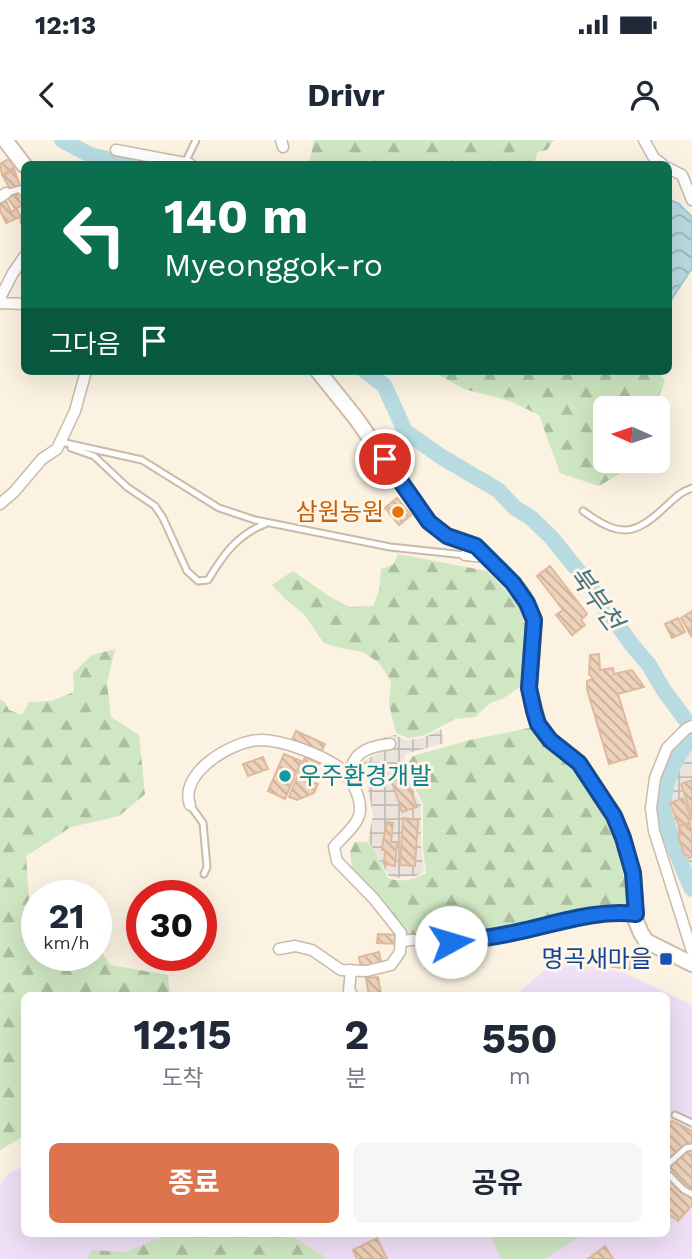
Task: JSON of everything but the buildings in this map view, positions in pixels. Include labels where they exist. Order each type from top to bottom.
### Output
[{"type":"main road","points":[[5,140],[21,161]]},
{"type":"main road","points":[[321,375],[429,522],[447,536],[476,546],[513,583],[527,603],[534,620],[529,688],[538,724],[550,740],[579,763],[614,816],[633,873],[636,921],[646,941],[692,964]]},
{"type":"street","points":[[644,140],[658,161]]},
{"type":"street","points":[[116,150],[172,161]]},
{"type":"street","points":[[672,170],[682,175],[692,200]]},
{"type":"street","points":[[21,262],[0,300],[21,304]]},
{"type":"street","points":[[0,504],[60,443],[75,411],[85,375]]},
{"type":"street","points":[[465,555],[488,557]]},
{"type":"street","points":[[692,726],[667,748],[655,778],[651,808],[654,831],[692,951]]},
{"type":"street","points":[[190,805],[188,787],[194,776],[225,752],[258,740],[281,742],[313,755],[338,767],[352,784],[361,808],[355,825],[334,848],[337,861],[401,933],[400,952],[391,965],[367,971],[341,970],[312,950],[295,946],[279,949]]},
{"type":"street","points":[[348,778],[351,762],[363,752],[390,744]]},
{"type":"street","points":[[401,942],[411,939],[451,942],[482,939],[553,922],[622,913],[636,914]]},
{"type":"street","points":[[350,992],[351,970]]},
{"type":"lane","points":[[188,161],[196,140]]},
{"type":"lane","points":[[3,195],[21,190]]},
{"type":"lane","points":[[60,443],[94,456],[127,487],[155,506],[187,571],[198,581],[208,580],[222,557],[238,539],[268,523]]},
{"type":"lane","points":[[60,443],[142,460],[219,508],[268,523],[390,547],[465,555]]},
{"type":"lane","points":[[583,511],[608,527],[627,532],[635,530],[657,514],[678,494],[692,488]]},
{"type":"lane","points":[[190,805],[203,823],[207,867],[204,874]]},
{"type":"lane","points":[[675,1115],[692,1123]]},
{"type":"lane","points":[[670,1162],[692,1147]]},
{"type":"lane","points":[[670,1175],[684,1190],[692,1194]]},
{"type":"shaded area","points":[[441,729],[444,743],[405,754],[402,767],[421,805],[424,872],[416,876],[395,878],[389,876],[368,841],[373,815],[363,761],[379,753],[378,742],[382,738],[395,735],[406,740],[423,738]]},
{"type":"shaded area","points":[[692,738],[692,883],[667,811],[677,764]]},
{"type":"shaded area","points":[[557,960],[622,972],[664,992],[519,992]]},
{"type":"shaded area","points":[[670,995],[692,1005],[692,1259],[0,1259],[0,1185],[8,1174],[21,1168],[21,1237],[670,1237]]},
{"type":"green space","points":[[314,140],[554,140],[547,150],[537,152],[536,161],[310,161]]},
{"type":"green space","points":[[439,375],[661,375],[665,381],[659,396],[593,396],[593,473],[621,473],[599,486],[560,473],[539,415],[510,401],[464,389]]},
{"type":"green space","points":[[398,554],[487,571],[520,605],[525,627],[521,686],[502,699],[490,703],[475,717],[455,719],[423,736],[408,738],[396,733],[389,704],[391,681],[379,663],[363,652],[324,643],[304,614],[272,585],[293,571],[330,597],[350,607],[373,606],[379,591],[381,569],[393,565]]},
{"type":"green space","points":[[115,649],[107,683],[111,717],[139,735],[145,794],[119,816],[71,827],[26,856],[28,880],[21,880],[21,971],[112,971],[112,965],[126,968],[126,971],[168,975],[170,992],[21,992],[21,1138],[0,1150],[0,700],[4,701],[9,710],[22,715],[29,702],[51,701],[74,692],[73,673],[92,655]]},
{"type":"green space","points":[[534,727],[573,764],[595,795],[610,829],[630,902],[620,909],[590,910],[555,916],[471,936],[409,935],[352,867],[350,852],[355,842],[366,842],[372,846],[388,878],[407,880],[426,873],[423,804],[405,768],[413,756],[470,740]]},
{"type":"green space","points":[[163,1237],[293,1237],[326,1259],[87,1259],[92,1250],[125,1252]]},
{"type":"green space","points":[[491,1237],[579,1237],[544,1259],[501,1259]]},
{"type":"water","points":[[672,201],[692,217],[692,268],[672,298]]},
{"type":"waterway","points":[[62,140],[90,155],[115,161]]},
{"type":"waterway","name":"북부천","points":[[370,375],[384,385],[405,431],[440,456],[498,490],[515,508],[530,517],[551,537],[649,665],[688,723],[691,736]]},
{"type":"waterway","name":"북부천","points":[[692,735],[671,770],[664,801],[668,828],[692,889]]},
{"type":"place","name":"삼원농원","points":[[398,512]]},
{"type":"place","name":"우주환경개발","points":[[285,776]]},
{"type":"place","name":"명곡새마을","points":[[666,959]]},
{"type":"route","points":[[385,459],[429,522],[447,536],[476,546],[523,596],[534,620],[530,643],[529,688],[538,724],[557,747],[579,763],[614,816],[633,873],[636,914],[622,913],[553,922],[519,932],[451,942]]}]
